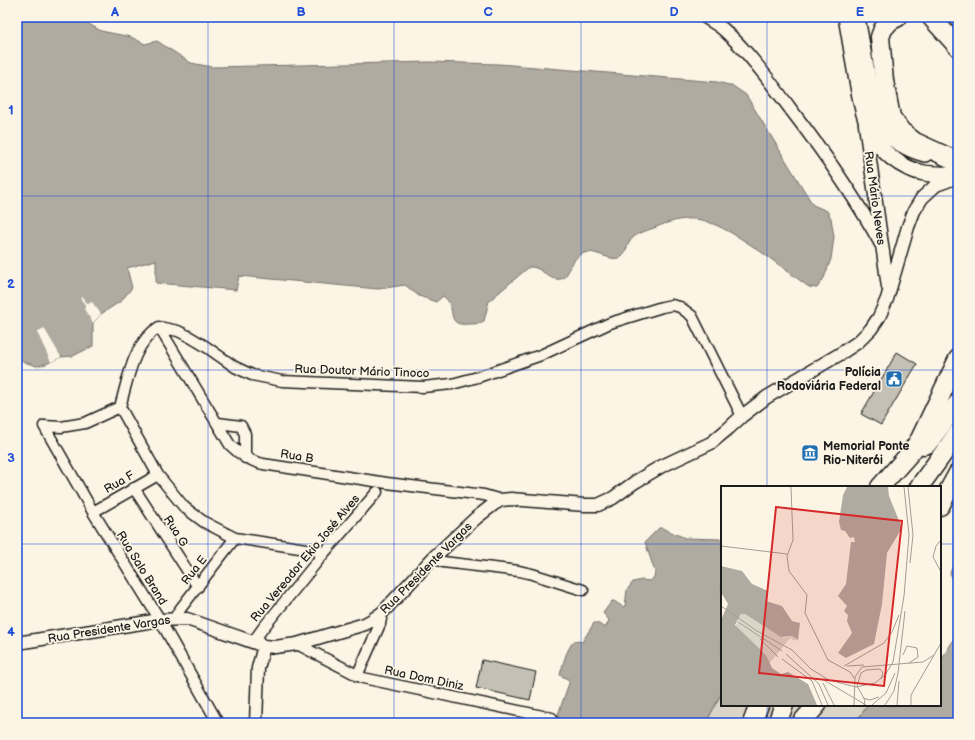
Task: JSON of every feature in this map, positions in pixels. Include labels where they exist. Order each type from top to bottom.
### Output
[{"type":"highway","points":[[898,17],[890,21],[883,29],[880,37],[884,81],[891,117],[901,131],[915,142],[954,158]]},
{"type":"highway","points":[[919,17],[932,23],[953,40]]},
{"type":"highway","points":[[931,17],[953,40]]},
{"type":"highway","points":[[916,445],[958,359]]},
{"type":"highway","points":[[881,486],[916,445],[958,387]]},
{"type":"highway","points":[[916,445],[926,444],[958,403]]},
{"type":"highway","points":[[920,486],[958,433]]},
{"type":"highway","points":[[941,504],[958,473]]},
{"type":"highway","points":[[752,723],[759,706]]},
{"type":"highway","points":[[777,723],[784,706]]},
{"type":"highway","points":[[801,723],[816,706]]},
{"type":"main road","points":[[846,17],[862,105],[869,128],[876,142],[895,160],[909,168],[924,173],[958,174]]},
{"type":"main road","points":[[857,17],[868,82],[876,118],[883,128],[900,144],[914,150],[937,156],[954,158]]},
{"type":"street","points":[[705,17],[723,29],[751,58],[776,89],[832,164],[868,219],[882,246]]},
{"type":"street","name":"Rua Mário Neves","points":[[862,105],[889,290]]},
{"type":"street","name":"Rua Mário Neves","points":[[742,416],[767,397],[858,342],[871,329],[879,317],[887,299],[914,211],[922,198],[936,185],[958,177]]},
{"type":"street","name":"Rua Doutor Mário Tinoco","points":[[159,327],[178,331],[190,337],[235,367],[252,375],[288,382],[423,387],[452,384],[478,377],[541,355],[610,323],[672,305],[680,307],[692,316],[742,416]]},
{"type":"street","points":[[159,327],[147,336],[140,346],[134,359],[120,407],[158,475],[184,507],[204,522],[235,538],[325,552]]},
{"type":"street","name":"Rua B","points":[[159,327],[230,445],[245,458],[263,464],[484,494],[501,500]]},
{"type":"street","name":"Rua Salo Brand","points":[[120,407],[85,423],[61,427],[44,426],[93,512],[160,620],[218,723]]},
{"type":"street","points":[[501,500],[518,499],[565,504],[598,505],[613,498],[635,482],[660,467],[711,443],[742,416]]},
{"type":"street","points":[[218,423],[241,426],[245,434],[245,458]]},
{"type":"street","name":"Rua F","points":[[93,512],[158,475]]},
{"type":"street","name":"Rua G","points":[[134,488],[198,587]]},
{"type":"street","name":"Rua Vereador Ekio José Alves","points":[[258,644],[263,628],[325,552],[377,492]]},
{"type":"street","name":"Rua Presidente Vargas","points":[[17,643],[160,620],[187,619],[258,644],[275,647],[297,644],[365,624],[382,613],[406,585],[476,518],[501,500]]},
{"type":"street","name":"Rua E","points":[[174,619],[235,538]]},
{"type":"street","points":[[433,558],[443,562],[526,572],[583,590]]},
{"type":"street","points":[[357,676],[380,624],[382,613]]},
{"type":"street","points":[[256,723],[258,644]]},
{"type":"street","name":"Rua Dom Diniz","points":[[297,644],[363,678],[552,718]]},
{"type":"shaded area","points":[[17,17],[77,17],[101,31],[131,37],[145,44],[157,41],[191,63],[212,67],[430,62],[499,64],[717,82],[733,86],[746,95],[813,205],[827,211],[831,218],[834,237],[831,259],[824,278],[817,288],[809,287],[754,247],[723,228],[695,219],[674,221],[633,237],[624,253],[619,258],[610,258],[588,252],[579,255],[573,262],[566,275],[561,279],[552,278],[534,267],[529,267],[489,301],[484,321],[476,324],[461,324],[456,322],[452,315],[448,300],[443,296],[436,302],[419,296],[405,285],[378,289],[239,276],[236,290],[156,283],[156,260],[127,268],[132,288],[121,301],[101,314],[93,323],[93,346],[73,356],[61,357],[46,364],[37,366],[17,360]]},
{"type":"shaded area","points":[[659,528],[685,538],[721,539],[721,694],[706,723],[555,723],[569,683],[569,680],[560,675],[565,657],[574,641],[582,642],[594,623],[606,627],[609,620],[603,613],[612,601],[623,607],[625,606],[627,590],[633,582],[642,580],[650,581],[654,577],[655,572],[645,542]]},
{"type":"shaded area","points":[[958,552],[958,590],[950,573]]},
{"type":"shaded area","points":[[958,632],[958,723],[855,723],[867,706],[941,706],[941,660]]},
{"type":"shaded area","points":[[721,694],[721,706],[867,706],[855,723],[706,723]]},
{"type":"pier","points":[[82,297],[88,304],[92,302],[101,314],[93,323],[84,309],[86,306],[80,298]]},
{"type":"pier","points":[[44,328],[61,357],[51,362],[37,332]]},
{"type":"building","name":"Polícia Rodoviária Federal","points":[[897,352],[917,364],[881,425],[861,414]]},
{"type":"building","points":[[482,660],[536,672],[530,700],[476,688]]},
{"type":"place","name":"Polícia Rodoviária Federal","points":[[894,379]]},
{"type":"place","name":"Memorial Ponte Rio-Niterói","points":[[810,453]]}]
